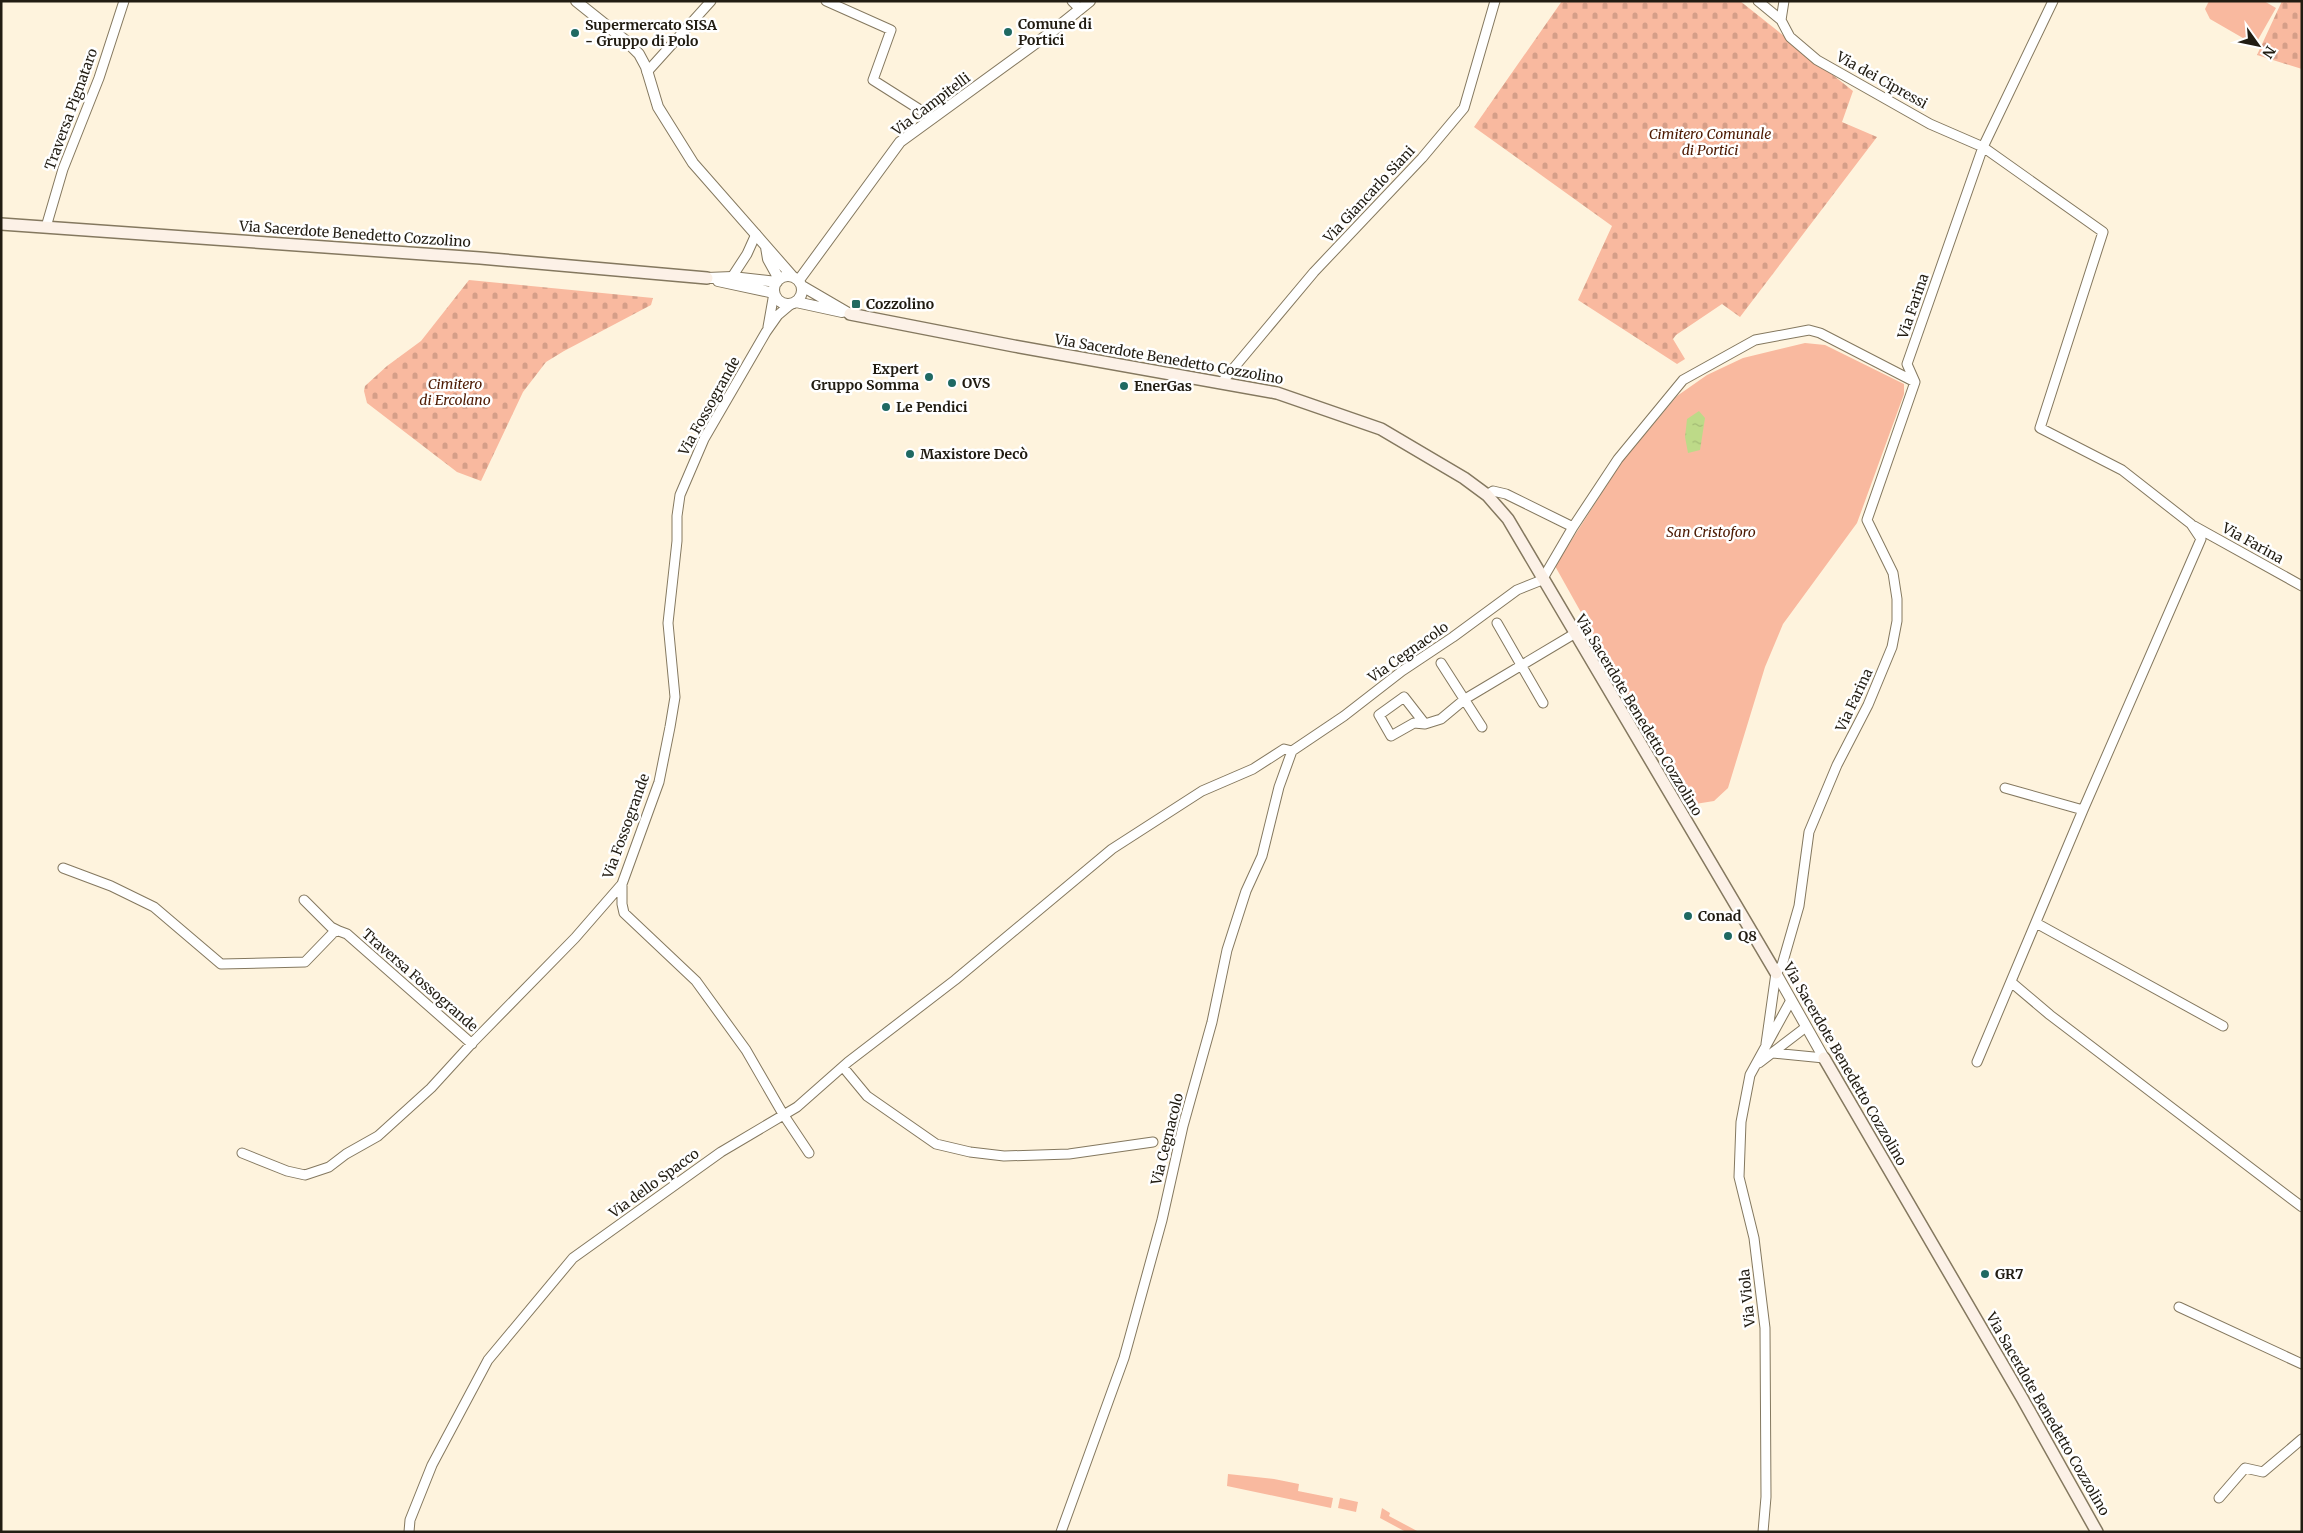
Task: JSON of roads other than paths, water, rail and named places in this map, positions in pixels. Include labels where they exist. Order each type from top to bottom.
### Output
[{"type":"main road","name":"Via Sacerdote Benedetto Cozzolino","points":[[1,224],[480,258],[707,278]]},
{"type":"main road","name":"Via Sacerdote Benedetto Cozzolino","points":[[850,314],[1033,350],[1277,393],[1381,428],[1456,473],[1486,494],[1508,519],[1542,580],[1776,973]]},
{"type":"main road","name":"Via Sacerdote Benedetto Cozzolino","points":[[1824,1058],[2022,1398],[2097,1532]]},
{"type":"street","name":"Traversa Pignataro","points":[[46,228],[63,168],[99,78],[124,1]]},
{"type":"street","points":[[576,1],[626,40],[638,54],[647,72],[658,107],[693,163],[798,281],[802,295],[778,315],[766,332]]},
{"type":"street","points":[[647,72],[711,1]]},
{"type":"street","points":[[826,1],[891,30],[873,80],[933,118]]},
{"type":"street","points":[[1072,1],[1080,9]]},
{"type":"street","name":"Via Campitelli","points":[[798,281],[900,142],[1054,30],[1090,1]]},
{"type":"street","name":"Via Giancarlo Siani","points":[[1222,382],[1314,272],[1422,158],[1464,108],[1494,1]]},
{"type":"street","name":"Via dei Cipressi","points":[[1758,1],[1781,20],[1790,37],[1817,60],[1930,124],[1983,148]]},
{"type":"street","points":[[1781,20],[1784,1]]},
{"type":"street","points":[[1983,148],[2053,1]]},
{"type":"street","name":"Via Farina","points":[[1776,973],[1782,965],[1799,906],[1809,832],[1837,765],[1868,705],[1892,646],[1897,621],[1897,598],[1893,573],[1867,520],[1914,382],[1907,364],[1983,148],[2103,232],[2040,428],[2122,470],[2191,524],[2302,586]]},
{"type":"street","points":[[732,277],[747,254],[756,234]]},
{"type":"street","points":[[766,247],[768,259],[778,281],[766,332]]},
{"type":"street","name":"Via Sacerdote Benedetto Cozzolino","points":[[707,278],[732,277],[778,281],[788,276],[850,314]]},
{"type":"street","name":"Via Sacerdote Benedetto Cozzolino","points":[[707,278],[774,293],[779,300],[850,314]]},
{"type":"street","points":[[1542,580],[1618,459],[1683,380],[1755,340],[1809,330],[1820,332],[1914,382]]},
{"type":"street","name":"Via Fossogrande","points":[[242,1153],[281,1169],[305,1175],[329,1167],[346,1154],[378,1136],[431,1088],[575,938],[622,884],[659,782],[675,697],[668,623],[680,495],[704,439],[766,332]]},
{"type":"street","points":[[1486,494],[1493,491],[1506,494],[1574,527]]},
{"type":"street","name":"Via Farina","points":[[1978,1062],[2082,810],[2201,539],[2191,524]]},
{"type":"street","name":"Via Cegnacolo","points":[[783,1114],[797,1107],[843,1067],[954,980],[1112,849],[1202,791],[1253,769],[1284,750],[1292,750],[1344,716],[1402,671],[1453,637],[1517,590],[1542,580]]},
{"type":"street","points":[[1497,623],[1543,703]]},
{"type":"street","points":[[1425,724],[1404,697],[1380,715],[1391,736],[1414,723],[1425,724],[1441,719],[1465,699],[1574,634]]},
{"type":"street","points":[[1441,663],[1482,727]]},
{"type":"street","name":"Via Cegnacolo","points":[[1061,1532],[1124,1358],[1162,1220],[1183,1126],[1212,1022],[1227,950],[1246,891],[1262,856],[1279,787],[1292,750]]},
{"type":"street","points":[[2005,788],[2082,810]]},
{"type":"street","points":[[63,868],[111,886],[154,907],[220,964],[305,962],[334,932],[339,931]]},
{"type":"street","points":[[622,884],[624,912],[696,981],[746,1050],[783,1114],[809,1153]]},
{"type":"street","name":"Traversa Fossogrande","points":[[304,900],[331,927],[347,934],[472,1044]]},
{"type":"street","points":[[2036,923],[2223,1026]]},
{"type":"street","name":"Via Sacerdote Benedetto Cozzolino","points":[[1776,973],[1790,1002],[1824,1058]]},
{"type":"street","name":"Via Viola","points":[[1766,1044],[1776,973]]},
{"type":"street","points":[[2011,982],[2050,1015],[2302,1207]]},
{"type":"street","name":"Via Viola","points":[[1763,1532],[1766,1497],[1765,1328],[1754,1238],[1739,1176],[1741,1122],[1750,1075],[1790,1002]]},
{"type":"street","points":[[1756,1065],[1806,1027]]},
{"type":"street","points":[[1773,1053],[1824,1058]]},
{"type":"street","points":[[843,1067],[867,1096],[936,1144],[970,1152],[1004,1156],[1069,1154],[1153,1142]]},
{"type":"street","name":"Via dello Spacco","points":[[409,1532],[410,1520],[432,1465],[488,1360],[573,1258],[720,1152],[783,1114]]},
{"type":"street","points":[[2179,1307],[2302,1364]]},
{"type":"street","points":[[2219,1498],[2245,1468],[2263,1472],[2302,1439]]},
{"type":"water","points":[[1699,411],[1705,418],[1700,450],[1688,453],[1685,437],[1687,419]]},
{"type":"place","name":"Comune di Portici","points":[[1008,32]]},
{"type":"place","name":"Supermercato SISA - Gruppo di Polo","points":[[575,33]]},
{"type":"place","name":"Cozzolino","points":[[856,304]]},
{"type":"place","name":"Expert Gruppo Somma","points":[[929,377]]},
{"type":"place","name":"OVS","points":[[952,383]]},
{"type":"place","name":"EnerGas","points":[[1124,386]]},
{"type":"place","name":"Le Pendici","points":[[886,407]]},
{"type":"place","name":"Maxistore Decò","points":[[910,454]]},
{"type":"place","name":"Conad","points":[[1688,916]]},
{"type":"place","name":"Q8","points":[[1728,936]]},
{"type":"place","name":"GR7","points":[[1985,1274]]},
{"type":"park label","name":"Cimitero Comunale di Portici","points":[[1710,142]]},
{"type":"park label","name":"Cimitero di Ercolano","points":[[455,392]]},
{"type":"park label","name":"San Cristoforo","points":[[1711,532]]}]
